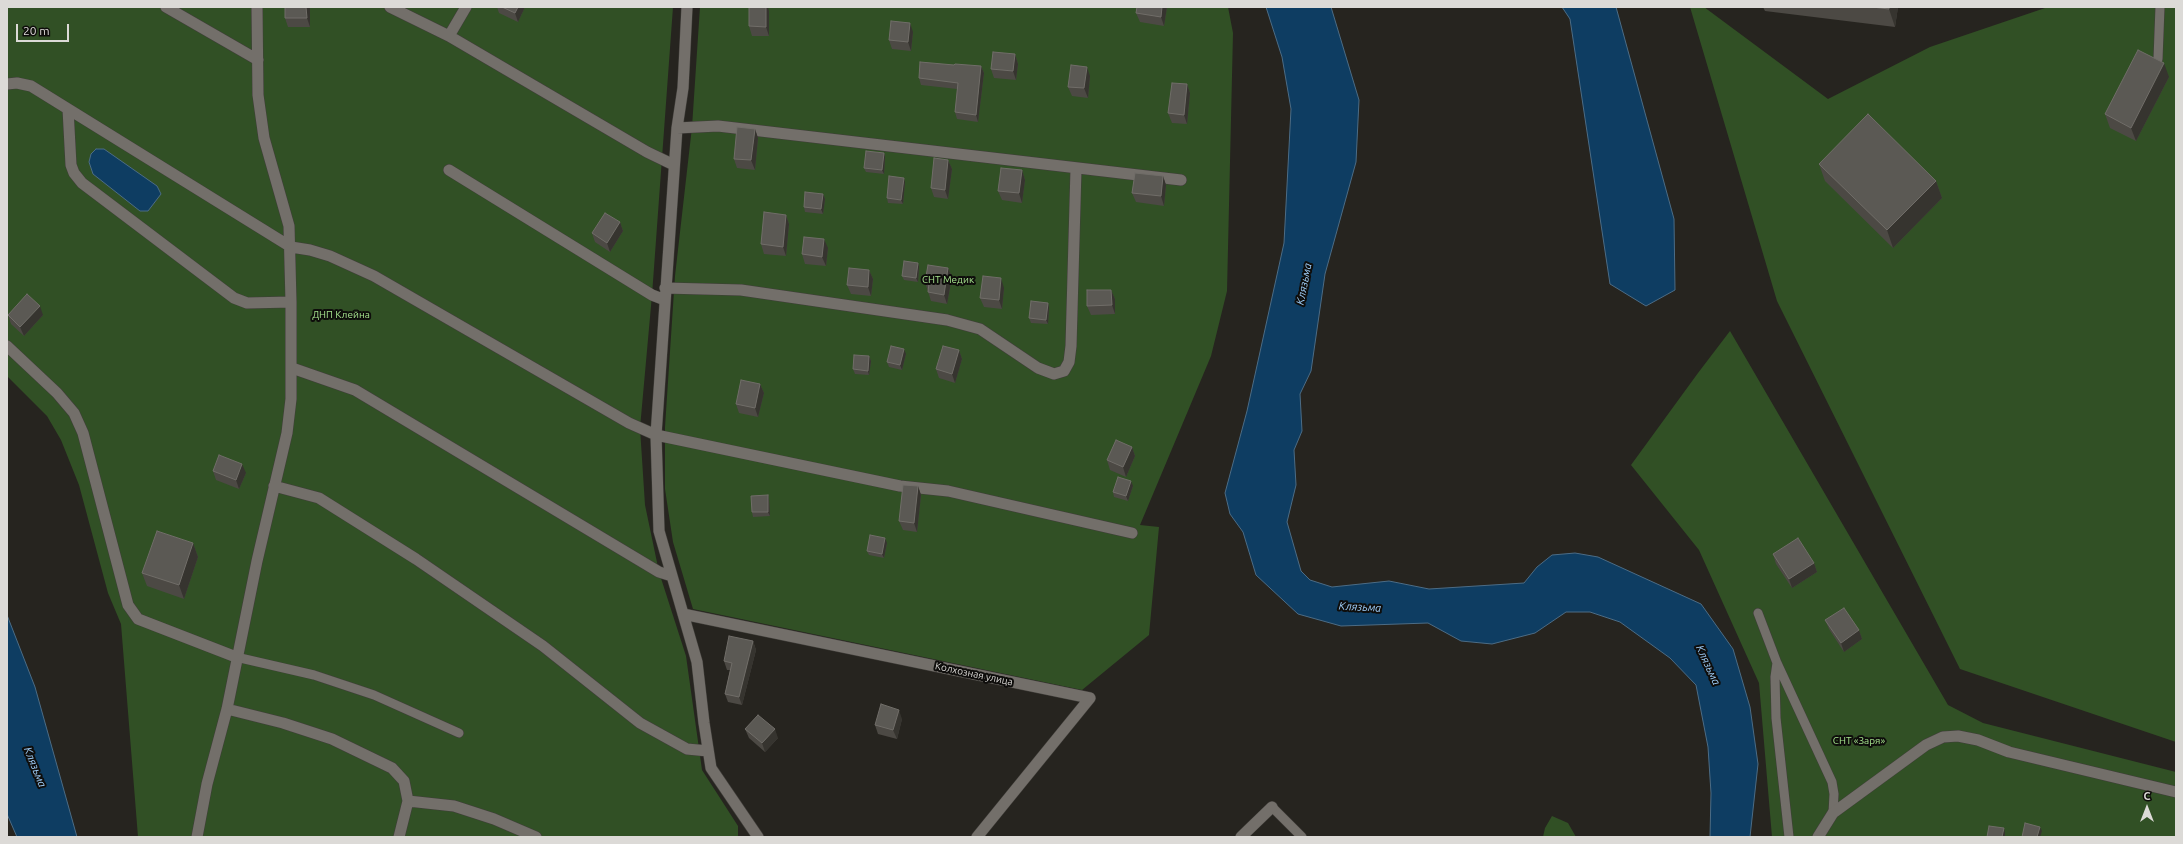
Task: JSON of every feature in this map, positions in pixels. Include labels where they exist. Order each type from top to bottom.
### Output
[{"type":"street","points":[[166,7],[258,60]]},
{"type":"street","points":[[197,837],[207,784],[227,709],[236,657],[287,433],[292,368],[291,247],[284,204],[264,138],[258,95],[257,7]]},
{"type":"street","points":[[390,7],[449,36],[647,152],[674,164]]},
{"type":"street","points":[[449,36],[466,7]]},
{"type":"street","points":[[686,7],[683,88],[677,128],[674,164],[656,435],[659,531],[697,662],[711,768],[758,837]]},
{"type":"street","points":[[7,84],[17,83],[31,86],[291,247],[310,250],[330,256],[374,276],[629,423],[656,435],[900,486],[948,491],[1132,533]]},
{"type":"street","points":[[68,109],[71,165],[74,173],[82,183],[234,298],[247,303],[291,302]]},
{"type":"street","points":[[677,128],[718,126],[1076,169],[1181,180]]},
{"type":"street","points":[[666,288],[741,290],[947,320],[980,329],[1038,368],[1054,374],[1064,371],[1069,362],[1071,346],[1076,169]]},
{"type":"street","points":[[449,170],[652,295],[665,300]]},
{"type":"street","points":[[7,346],[57,393],[74,414],[83,433],[128,605],[138,618],[236,657]]},
{"type":"street","points":[[292,368],[355,390],[658,572],[672,576]]},
{"type":"street","points":[[274,486],[320,498],[416,559],[543,646],[640,723],[687,749],[708,751]]},
{"type":"street","name":"Колхозная улица","points":[[683,614],[1090,698],[977,837]]},
{"type":"street","points":[[227,709],[283,723],[332,739],[392,768],[404,781],[408,800],[399,837]]},
{"type":"street","points":[[1818,837],[1833,813],[1926,745],[1943,737],[1958,736],[1978,740],[2009,752],[2176,792]]},
{"type":"street","points":[[408,800],[454,806],[494,818],[536,837]]},
{"type":"street","points":[[1241,837],[1272,807]]},
{"type":"lane","points":[[2158,60],[2160,7]]},
{"type":"lane","points":[[1758,613],[1777,663],[1832,782],[1834,794],[1833,813]]},
{"type":"lane","points":[[236,657],[314,675],[374,695],[459,733]]},
{"type":"lane","points":[[1777,663],[1775,677],[1776,718],[1789,837]]},
{"type":"lane","points":[[1272,807],[1302,837]]},
{"type":"green space","name":"ДНП Клейна","points":[[7,7],[673,7],[652,295],[640,428],[645,505],[659,572],[686,656],[702,770],[738,826],[738,837],[138,837],[121,624],[108,593],[79,485],[61,440],[47,416],[7,376]]},
{"type":"green space","name":"СНТ Медик","points":[[700,7],[1228,7],[1233,33],[1227,291],[1211,356],[1140,525],[1159,527],[1149,635],[1082,690],[693,609],[673,542],[665,489],[665,427],[675,276],[692,127]]},
{"type":"green space","points":[[1690,7],[1704,7],[1828,99],[1930,47],[2048,7],[2176,7],[2176,742],[1960,669],[1777,301]]},
{"type":"green space","name":"СНТ «Заря»","points":[[1730,331],[1948,705],[1983,723],[2176,772],[2176,837],[1772,837],[1759,683],[1699,550],[1631,465]]},
{"type":"green space","points":[[1552,816],[1568,823],[1576,837],[1543,837],[1545,828]]},
{"type":"water","name":"Клязьма","points":[[1266,7],[1331,7],[1359,100],[1356,162],[1325,274],[1311,371],[1300,394],[1302,431],[1294,450],[1296,485],[1287,522],[1301,571],[1310,580],[1332,587],[1389,581],[1429,589],[1524,583],[1537,567],[1552,555],[1575,553],[1598,557],[1701,604],[1733,649],[1750,707],[1758,764],[1750,837],[1710,837],[1711,793],[1708,747],[1696,685],[1670,658],[1620,622],[1590,612],[1566,612],[1535,633],[1492,644],[1461,641],[1428,623],[1341,626],[1298,614],[1256,575],[1243,532],[1230,514],[1225,493],[1247,411],[1284,243],[1291,109],[1282,57]]},
{"type":"water","points":[[1562,7],[1616,7],[1674,219],[1675,290],[1646,306],[1610,284],[1570,19]]},
{"type":"water","points":[[96,149],[104,149],[157,186],[161,194],[148,211],[140,211],[93,174],[89,162],[91,154]]},
{"type":"water","name":"Клязьма","points":[[7,615],[35,687],[77,837],[17,837],[7,814]]},
{"type":"building","points":[[285,7],[306,7],[307,18],[285,18]]},
{"type":"building","points":[[502,7],[518,7],[515,13]]},
{"type":"building","points":[[749,7],[766,7],[766,27],[749,26]]},
{"type":"building","points":[[1137,7],[1162,7],[1161,17],[1136,13]]},
{"type":"building","points":[[1872,7],[1889,7],[1889,9]]},
{"type":"building","points":[[891,21],[910,23],[908,42],[889,40]]},
{"type":"building","points":[[2138,50],[2164,63],[2131,128],[2105,114]]},
{"type":"building","points":[[993,52],[1015,54],[1013,71],[991,69]]},
{"type":"building","points":[[920,62],[981,66],[976,115],[955,112],[958,83],[919,78]]},
{"type":"building","points":[[1071,65],[1087,67],[1084,88],[1068,87]]},
{"type":"building","points":[[1172,83],[1187,84],[1184,115],[1168,113]]},
{"type":"building","points":[[1868,114],[1936,181],[1887,230],[1819,164]]},
{"type":"building","points":[[737,127],[755,129],[751,160],[734,159]]},
{"type":"building","points":[[866,151],[884,153],[882,170],[864,168]]},
{"type":"building","points":[[934,158],[948,160],[945,190],[931,188]]},
{"type":"building","points":[[1001,168],[1022,170],[1019,193],[998,191]]},
{"type":"building","points":[[1135,173],[1163,176],[1161,196],[1132,193]]},
{"type":"building","points":[[889,176],[904,178],[901,200],[887,198]]},
{"type":"building","points":[[805,192],[823,194],[821,209],[804,207]]},
{"type":"building","points":[[764,212],[786,215],[783,247],[761,244]]},
{"type":"building","points":[[605,213],[620,222],[607,243],[592,233]]},
{"type":"building","points":[[804,237],[824,239],[822,257],[802,254]]},
{"type":"building","points":[[904,261],[918,263],[916,278],[902,276]]},
{"type":"building","points":[[928,265],[948,268],[944,295],[928,292],[929,283],[925,282]]},
{"type":"building","points":[[849,268],[869,270],[868,287],[847,285]]},
{"type":"building","points":[[983,276],[1001,278],[999,300],[980,298]]},
{"type":"building","points":[[1087,290],[1111,290],[1112,305],[1087,306]]},
{"type":"building","points":[[27,294],[40,306],[20,327],[8,315]]},
{"type":"building","points":[[1031,301],[1048,303],[1046,320],[1029,318]]},
{"type":"building","points":[[891,346],[904,349],[900,365],[887,362]]},
{"type":"building","points":[[943,346],[959,350],[952,374],[936,369]]},
{"type":"building","points":[[854,355],[869,356],[868,371],[853,369]]},
{"type":"building","points":[[741,380],[760,384],[755,408],[736,404]]},
{"type":"building","points":[[1116,440],[1132,447],[1123,467],[1107,460]]},
{"type":"building","points":[[219,455],[242,464],[236,480],[213,471]]},
{"type":"building","points":[[1118,477],[1131,481],[1126,496],[1113,492]]},
{"type":"building","points":[[903,485],[918,486],[914,523],[899,521]]},
{"type":"building","points":[[768,495],[768,512],[752,512],[751,496]]},
{"type":"building","points":[[157,531],[193,543],[179,585],[142,573]]},
{"type":"building","points":[[870,535],[885,538],[882,554],[867,551]]},
{"type":"building","points":[[1798,538],[1814,563],[1789,579],[1773,554]]},
{"type":"building","points":[[1844,608],[1859,630],[1841,643],[1825,620]]},
{"type":"building","points":[[729,636],[753,641],[739,697],[725,694],[732,663],[724,661]]},
{"type":"building","points":[[881,704],[899,710],[893,730],[875,725]]},
{"type":"building","points":[[758,715],[775,729],[762,743],[745,729]]},
{"type":"building","points":[[2025,823],[2040,827],[2037,837],[2022,837]]},
{"type":"building","points":[[1989,826],[2004,828],[2002,837],[1987,837]]}]
